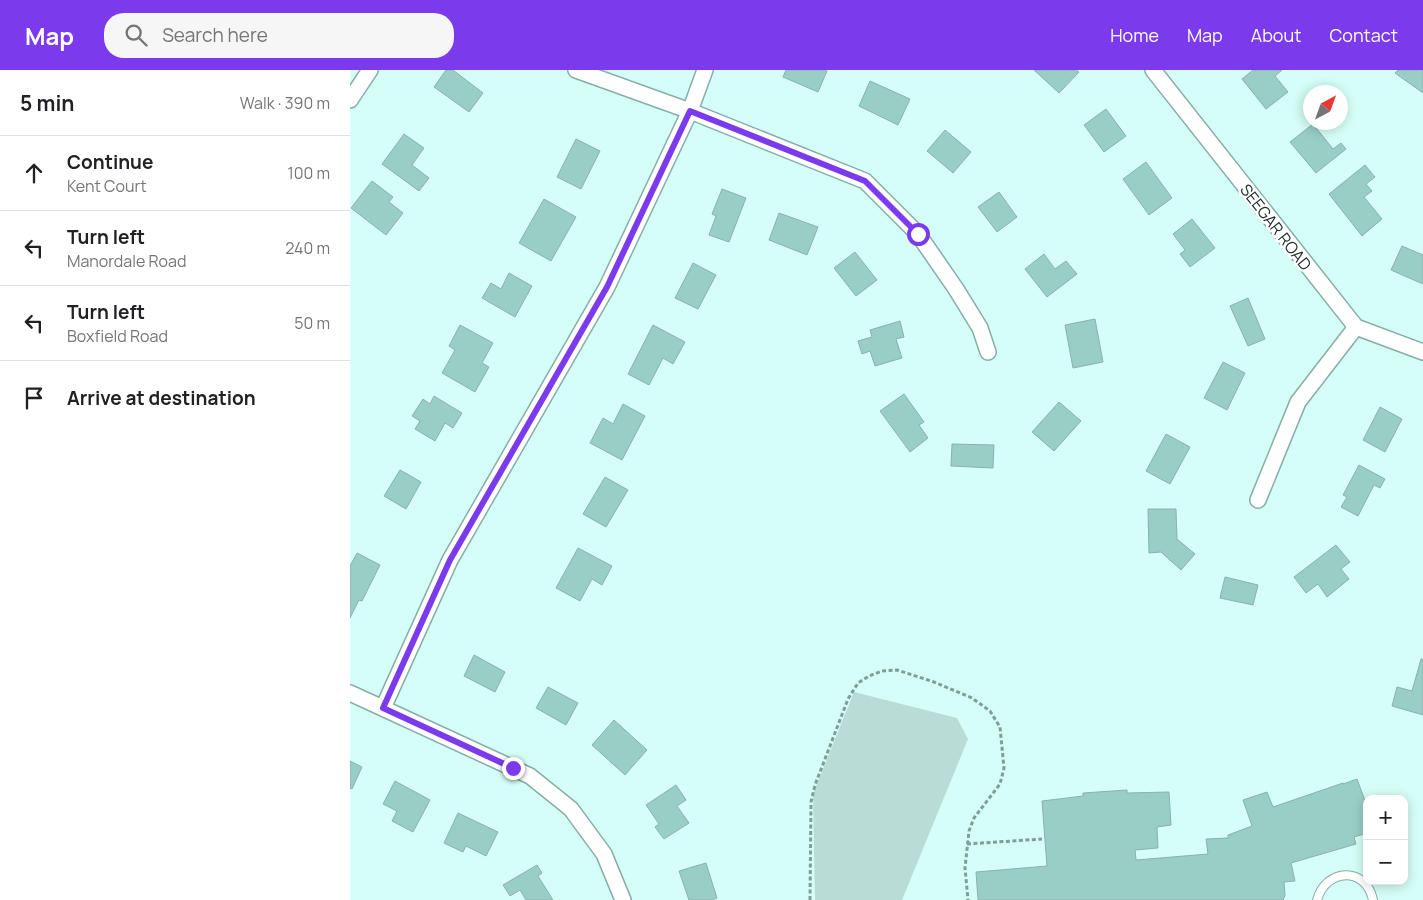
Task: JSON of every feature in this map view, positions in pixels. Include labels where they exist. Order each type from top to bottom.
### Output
[{"type":"street","points":[[350,100],[370,70]]},
{"type":"street","points":[[576,70],[690,111],[865,181],[918,234],[980,328],[988,352]]},
{"type":"street","points":[[383,708],[450,560],[607,287],[690,111],[705,70]]},
{"type":"street","name":"SEEGAR ROAD","points":[[1153,70],[1356,327]]},
{"type":"street","points":[[1258,500],[1298,402],[1356,327],[1423,352]]},
{"type":"street","points":[[350,693],[530,776],[571,809],[604,854],[623,900]]},
{"type":"lane","points":[[1317,900],[1322,888],[1327,883],[1340,876],[1347,875],[1356,877],[1367,886],[1373,900]]},
{"type":"path","points":[[810,900],[811,802],[815,785],[848,699],[858,683],[876,673],[897,670],[934,682],[972,698],[990,711],[1000,728],[1004,768],[1000,784],[974,818],[969,831],[965,868],[968,900]]},
{"type":"path","points":[[967,844],[1042,838]]},
{"type":"shaded area","points":[[854,692],[957,718],[968,739],[902,900],[815,900],[813,794]]},
{"type":"building","points":[[446,70],[453,70],[483,93],[469,112],[434,87]]},
{"type":"building","points":[[786,70],[827,71],[818,92],[783,77]]},
{"type":"building","points":[[1034,70],[1076,70],[1079,72],[1059,93]]},
{"type":"building","points":[[1253,70],[1282,70],[1275,76],[1288,92],[1266,109],[1242,79]]},
{"type":"building","points":[[1398,70],[1423,70],[1423,93],[1395,73]]},
{"type":"building","points":[[870,81],[910,99],[898,125],[859,106]]},
{"type":"building","points":[[1106,109],[1126,136],[1104,152],[1084,125]]},
{"type":"building","points":[[945,130],[971,152],[953,173],[927,151]]},
{"type":"building","points":[[1305,130],[1318,130],[1333,149],[1341,143],[1346,149],[1316,173],[1290,142]]},
{"type":"building","points":[[404,134],[424,148],[412,165],[429,178],[419,191],[382,164]]},
{"type":"building","points":[[576,139],[600,151],[581,189],[557,177]]},
{"type":"building","points":[[1146,162],[1172,198],[1149,215],[1123,179]]},
{"type":"building","points":[[1365,165],[1375,177],[1366,184],[1372,191],[1364,197],[1382,219],[1362,236],[1329,194]]},
{"type":"building","points":[[372,181],[393,197],[389,202],[403,213],[386,235],[351,208]]},
{"type":"building","points":[[722,189],[746,198],[729,242],[709,235],[716,216],[712,214]]},
{"type":"building","points":[[999,192],[1017,217],[997,232],[978,207]]},
{"type":"building","points":[[544,199],[576,217],[551,261],[519,243]]},
{"type":"building","points":[[779,213],[818,227],[807,255],[769,240]]},
{"type":"building","points":[[1192,219],[1215,248],[1190,267],[1180,254],[1185,250],[1173,234]]},
{"type":"building","points":[[1402,246],[1423,255],[1423,284],[1391,270]]},
{"type":"building","points":[[855,252],[877,280],[856,296],[834,268]]},
{"type":"building","points":[[1044,254],[1055,269],[1066,261],[1077,274],[1047,297],[1025,269]]},
{"type":"building","points":[[693,263],[716,275],[698,309],[675,298]]},
{"type":"building","points":[[509,273],[532,286],[515,317],[482,298],[491,283],[501,289]]},
{"type":"building","points":[[1248,298],[1265,339],[1248,346],[1230,306]]},
{"type":"building","points":[[1095,319],[1103,362],[1073,368],[1065,325]]},
{"type":"building","points":[[900,321],[904,337],[896,339],[902,358],[875,366],[870,351],[862,354],[858,341],[872,337],[870,330]]},
{"type":"building","points":[[460,325],[493,343],[482,363],[489,367],[475,392],[442,373],[455,350],[449,346]]},
{"type":"building","points":[[653,325],[685,342],[673,364],[663,358],[649,385],[628,374]]},
{"type":"building","points":[[1223,362],[1245,373],[1227,410],[1204,398]]},
{"type":"building","points":[[904,394],[924,422],[919,425],[928,438],[910,452],[880,411]]},
{"type":"building","points":[[434,396],[462,413],[453,428],[445,423],[435,441],[415,429],[420,421],[412,416],[423,399],[430,404]]},
{"type":"building","points":[[1059,402],[1081,421],[1054,451],[1032,432]]},
{"type":"building","points":[[623,404],[645,416],[622,460],[590,443],[603,418],[613,424]]},
{"type":"building","points":[[1380,407],[1402,419],[1385,452],[1363,440]]},
{"type":"building","points":[[1166,434],[1190,447],[1170,484],[1146,471]]},
{"type":"building","points":[[952,444],[994,445],[993,468],[951,466]]},
{"type":"building","points":[[1359,465],[1385,479],[1380,488],[1374,485],[1358,516],[1341,507],[1347,497],[1343,495]]},
{"type":"building","points":[[400,470],[421,482],[406,509],[384,496]]},
{"type":"building","points":[[605,477],[628,490],[606,527],[583,514]]},
{"type":"building","points":[[1148,509],[1176,509],[1177,539],[1195,554],[1181,570],[1161,552],[1149,553]]},
{"type":"building","points":[[1336,545],[1350,562],[1341,569],[1349,579],[1327,597],[1318,584],[1306,593],[1294,577]]},
{"type":"building","points":[[578,548],[612,566],[602,585],[592,579],[580,601],[556,588]]},
{"type":"building","points":[[357,553],[380,565],[362,601],[359,600],[350,618],[350,566]]},
{"type":"building","points":[[1225,577],[1258,585],[1253,605],[1220,598]]},
{"type":"building","points":[[474,655],[505,672],[495,692],[464,676]]},
{"type":"building","points":[[1421,659],[1423,659],[1423,715],[1392,706],[1397,687],[1412,691]]},
{"type":"building","points":[[548,687],[578,703],[566,725],[536,708]]},
{"type":"building","points":[[614,720],[647,750],[625,775],[592,745]]},
{"type":"building","points":[[350,761],[362,767],[352,789],[350,788]]},
{"type":"building","points":[[1357,779],[1363,795],[1363,834],[1354,837],[1356,844],[1291,863],[1295,881],[1284,882],[1285,895],[1283,900],[978,900],[976,872],[1047,866],[1042,801],[1083,796],[1083,793],[1127,790],[1127,793],[1169,792],[1171,825],[1157,827],[1158,848],[1135,850],[1136,860],[1208,854],[1206,839],[1228,838],[1228,835],[1252,826],[1243,800],[1267,792],[1273,807]]},
{"type":"building","points":[[395,781],[430,800],[413,832],[392,821],[397,811],[383,804]]},
{"type":"building","points":[[676,785],[686,800],[677,806],[689,823],[664,839],[655,827],[659,824],[646,805]]},
{"type":"building","points":[[458,813],[498,832],[486,856],[466,846],[463,852],[444,843]]},
{"type":"building","points":[[706,863],[717,898],[712,900],[689,900],[679,871]]},
{"type":"building","points":[[537,865],[542,873],[538,876],[553,900],[526,900],[520,890],[510,896],[503,885]]},
{"type":"route","points":[[513,768],[383,708],[450,560],[607,287],[690,111],[865,181],[918,234]]}]
